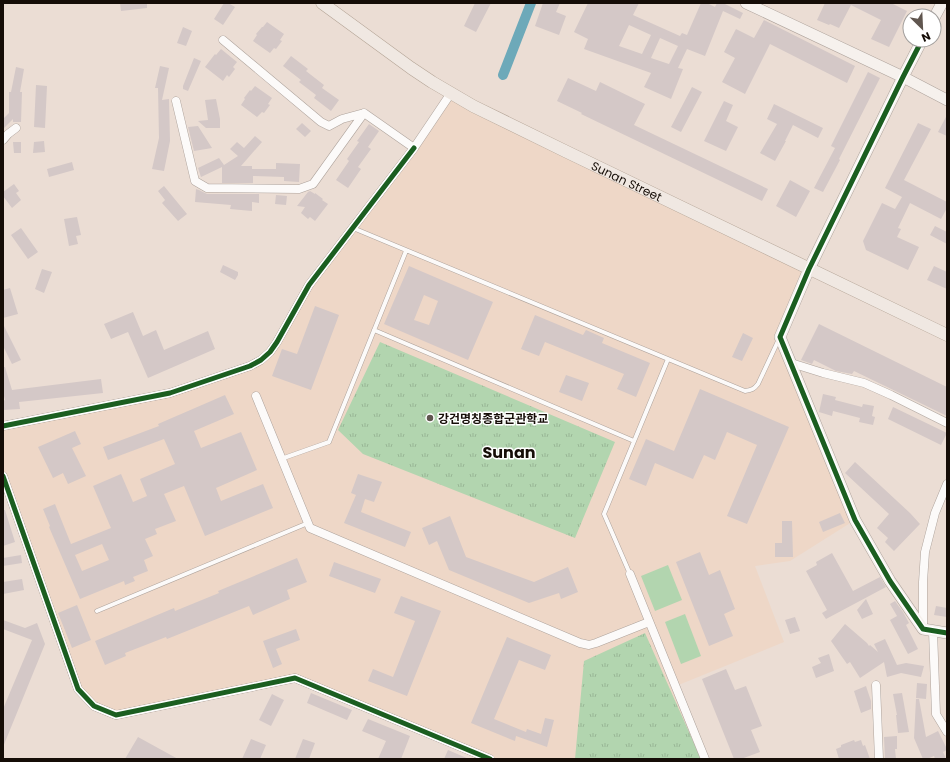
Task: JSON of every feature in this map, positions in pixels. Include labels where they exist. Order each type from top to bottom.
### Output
[{"type":"main road","name":"Sunan Street","points":[[322,3],[411,68],[473,106],[947,335]]},
{"type":"street","points":[[746,3],[903,77],[947,100]]},
{"type":"street","points":[[223,40],[321,122],[329,126],[342,119],[364,113]]},
{"type":"street","points":[[918,48],[809,269],[780,337],[854,520],[890,582],[928,630],[947,633]]},
{"type":"street","points":[[3,426],[170,393],[250,366],[260,360],[270,352],[277,342],[309,285],[414,148],[451,93]]},
{"type":"street","points":[[176,101],[195,181],[207,188],[299,189],[313,184],[364,113]]},
{"type":"street","points":[[364,113],[414,148]]},
{"type":"street","points":[[3,140],[16,128]]},
{"type":"street","points":[[791,363],[864,383],[947,423]]},
{"type":"street","points":[[256,396],[310,528],[580,643],[589,645],[596,643],[649,622]]},
{"type":"street","points":[[3,476],[78,690],[94,706],[116,715],[295,678],[490,759]]},
{"type":"street","points":[[947,484],[935,513],[925,552],[923,582],[936,714],[947,732]]},
{"type":"street","points":[[630,574],[705,759]]},
{"type":"street","points":[[876,685],[879,759]]},
{"type":"lane","points":[[353,228],[745,390],[751,390],[758,384],[780,337]]},
{"type":"lane","points":[[281,459],[329,442],[406,250]]},
{"type":"lane","points":[[374,330],[634,441]]},
{"type":"lane","points":[[630,574],[604,514],[668,359]]},
{"type":"lane","points":[[97,611],[308,523]]},
{"type":"shaded area","name":"강건명칭종합군관학교","points":[[451,93],[809,269],[780,337],[855,520],[790,561],[755,566],[784,642],[676,686],[705,759],[490,759],[295,678],[116,715],[94,706],[78,689],[3,476],[3,426],[170,393],[261,360],[309,285]]},
{"type":"green space","points":[[380,342],[615,442],[575,538],[363,454],[338,430]]},
{"type":"green space","points":[[668,565],[682,600],[655,611],[641,576]]},
{"type":"green space","points":[[685,614],[701,656],[681,664],[665,622]]},
{"type":"green space","points":[[645,633],[701,759],[575,759],[584,661]]},
{"type":"building","points":[[120,3],[147,3],[147,8],[121,11]]},
{"type":"building","points":[[224,3],[228,3],[235,7],[223,25],[214,19]]},
{"type":"building","points":[[475,3],[491,3],[476,32],[464,26]]},
{"type":"building","points":[[543,3],[560,3],[556,12],[566,16],[559,35],[535,26]]},
{"type":"building","points":[[588,3],[639,3],[633,15],[680,36],[682,33],[687,35],[701,3],[707,3],[715,7],[717,3],[723,3],[743,13],[740,19],[723,11],[705,56],[687,49],[678,68],[683,69],[671,99],[644,87],[651,73],[584,49],[588,39],[574,32]],"holes":[[[629,25],[651,35],[642,54],[619,46]],[[660,38],[678,46],[669,64],[651,58]]]},
{"type":"building","points":[[825,3],[891,3],[902,8],[902,21],[889,47],[871,39],[881,20],[851,5],[839,28],[817,20]]},
{"type":"building","points":[[764,20],[855,66],[847,83],[770,44],[745,94],[722,82],[735,58],[724,52],[736,29],[754,38]]},
{"type":"building","points":[[267,22],[284,34],[280,40],[282,41],[276,49],[274,48],[270,53],[253,41],[257,35],[256,34]]},
{"type":"building","points":[[183,27],[192,31],[186,46],[177,43]]},
{"type":"building","points":[[221,49],[237,62],[233,67],[235,69],[229,77],[227,75],[223,81],[205,67]]},
{"type":"building","points":[[291,56],[308,69],[306,71],[324,85],[322,88],[339,100],[331,111],[314,98],[316,95],[299,82],[301,80],[283,66]]},
{"type":"building","points":[[194,58],[201,61],[188,91],[183,89],[183,86]]},
{"type":"building","points":[[160,66],[169,68],[162,100],[169,99],[170,141],[164,171],[152,169],[159,138],[158,88],[155,88]]},
{"type":"building","points":[[16,67],[24,69],[20,92],[22,92],[21,122],[13,122],[13,119],[3,129],[3,119],[9,113],[9,92],[11,92]]},
{"type":"building","points":[[868,72],[880,78],[823,192],[814,188],[835,148],[831,146]]},
{"type":"building","points":[[568,78],[596,91],[600,82],[645,104],[634,125],[768,189],[762,201],[557,101]]},
{"type":"building","points":[[36,85],[47,86],[45,128],[34,127]]},
{"type":"building","points":[[255,86],[272,98],[268,104],[270,105],[264,113],[262,112],[257,117],[241,105],[245,99],[244,98]]},
{"type":"building","points":[[692,87],[702,92],[681,132],[671,127]]},
{"type":"building","points":[[216,99],[220,119],[220,128],[206,128],[198,121],[208,120],[205,100]]},
{"type":"building","points":[[724,101],[733,105],[726,121],[738,127],[726,151],[704,141]]},
{"type":"building","points":[[774,104],[823,128],[818,138],[793,125],[775,161],[760,153],[777,124],[767,119]]},
{"type":"building","points":[[947,115],[947,136],[938,132]]},
{"type":"building","points":[[302,123],[311,131],[305,137],[296,129]]},
{"type":"building","points":[[918,123],[931,129],[904,180],[947,202],[947,208],[941,219],[910,203],[898,228],[901,229],[897,237],[919,247],[908,270],[866,250],[863,241],[882,203],[895,209],[902,197],[885,188]]},
{"type":"building","points":[[369,124],[379,131],[368,147],[371,149],[358,167],[361,169],[348,188],[336,180],[349,161],[347,159],[359,142],[357,141]]},
{"type":"building","points":[[198,126],[212,148],[194,151],[188,127]]},
{"type":"building","points":[[255,136],[262,142],[241,166],[252,166],[252,169],[276,169],[276,163],[300,164],[299,182],[284,181],[284,177],[253,176],[253,183],[222,183],[222,167],[201,177],[198,168],[219,158],[224,165],[238,156],[230,149],[237,142],[244,148]]},
{"type":"building","points":[[44,141],[45,152],[33,153],[34,142]]},
{"type":"building","points":[[13,142],[21,142],[21,153],[14,153]]},
{"type":"building","points":[[72,162],[74,170],[49,177],[47,169]]},
{"type":"building","points":[[790,180],[810,191],[796,217],[776,206]]},
{"type":"building","points":[[14,184],[19,191],[16,193],[21,200],[12,208],[3,196],[3,192]]},
{"type":"building","points":[[164,186],[187,214],[178,221],[162,203],[165,200],[158,191]]},
{"type":"building","points":[[196,189],[207,194],[259,194],[259,203],[252,202],[252,211],[230,209],[231,205],[195,202]]},
{"type":"building","points":[[310,191],[315,193],[328,204],[315,221],[310,217],[308,219],[301,213],[305,207],[297,206]]},
{"type":"building","points":[[276,195],[287,196],[286,205],[275,204]]},
{"type":"building","points":[[77,217],[81,235],[76,236],[78,244],[69,246],[64,219]]},
{"type":"building","points":[[935,226],[947,232],[947,244],[930,235]]},
{"type":"building","points":[[21,228],[38,252],[28,259],[11,235]]},
{"type":"building","points":[[223,265],[238,272],[235,280],[220,272]]},
{"type":"building","points":[[409,266],[493,302],[468,360],[384,324]],"holes":[[[424,295],[438,301],[429,325],[414,320]]]},
{"type":"building","points":[[934,266],[947,272],[947,289],[927,280]]},
{"type":"building","points":[[42,269],[52,272],[44,293],[35,289]]},
{"type":"building","points":[[10,288],[18,314],[3,318],[3,290]]},
{"type":"building","points":[[315,306],[339,315],[311,390],[272,376],[282,349],[297,354]]},
{"type":"building","points":[[133,312],[143,336],[156,330],[164,350],[208,331],[215,349],[148,378],[128,332],[111,339],[104,324]]},
{"type":"building","points":[[535,315],[583,335],[586,330],[604,338],[602,343],[650,363],[636,397],[617,389],[624,374],[545,342],[539,356],[521,349]]},
{"type":"building","points":[[3,324],[21,360],[12,364],[3,346]]},
{"type":"building","points":[[819,324],[947,387],[947,416],[854,371],[852,374],[836,371],[814,360],[812,364],[801,360]]},
{"type":"building","points":[[743,333],[753,338],[742,361],[732,357]]},
{"type":"building","points":[[3,367],[5,367],[12,390],[101,379],[103,393],[19,402],[20,409],[3,410],[3,401],[5,400],[3,392]]},
{"type":"building","points":[[566,375],[589,383],[582,401],[559,392]]},
{"type":"building","points":[[700,389],[789,427],[747,524],[727,516],[757,445],[727,432],[715,460],[704,455],[693,479],[655,463],[646,486],[629,479],[646,439],[674,451]]},
{"type":"building","points":[[823,394],[836,397],[835,400],[862,407],[863,404],[874,406],[872,416],[875,417],[873,425],[859,422],[860,418],[833,411],[832,416],[819,412]]},
{"type":"building","points":[[225,395],[234,414],[194,431],[201,448],[241,432],[257,470],[216,488],[221,501],[263,484],[273,508],[205,536],[184,486],[164,494],[176,521],[155,529],[157,534],[145,539],[153,556],[144,560],[148,571],[133,577],[135,581],[125,585],[124,581],[80,599],[49,527],[50,526],[43,509],[55,504],[71,544],[111,528],[93,486],[121,474],[133,502],[147,496],[140,479],[175,464],[164,439],[108,460],[103,447],[159,426],[158,424]],"holes":[[[102,544],[109,560],[82,571],[75,555]]]},
{"type":"building","points":[[893,407],[947,433],[941,445],[888,419]]},
{"type":"building","points":[[75,431],[81,444],[72,448],[86,476],[68,484],[63,473],[53,478],[38,447]]},
{"type":"building","points":[[855,462],[920,524],[894,551],[885,542],[888,538],[877,528],[889,514],[845,473]]},
{"type":"building","points":[[358,474],[382,482],[374,502],[365,499],[361,512],[411,532],[405,547],[344,523],[356,495],[351,493]]},
{"type":"building","points":[[3,510],[5,510],[15,542],[3,546]]},
{"type":"building","points":[[840,513],[845,523],[823,532],[819,522]]},
{"type":"building","points":[[450,516],[466,557],[534,582],[568,567],[578,592],[561,599],[559,593],[529,603],[449,570],[437,541],[429,545],[422,528]]},
{"type":"building","points":[[782,521],[792,521],[793,557],[775,557],[775,543],[782,543]]},
{"type":"building","points":[[700,552],[709,575],[720,570],[735,609],[724,614],[733,636],[709,646],[676,562]]},
{"type":"building","points":[[832,553],[853,591],[880,577],[886,587],[826,619],[822,613],[827,610],[806,571],[817,565],[816,562]]},
{"type":"building","points":[[21,555],[22,563],[3,566],[3,558]]},
{"type":"building","points":[[297,558],[307,582],[287,590],[290,599],[253,615],[249,606],[167,639],[166,637],[125,653],[126,656],[105,665],[95,641],[174,608],[175,611],[219,593],[218,591]]},
{"type":"building","points":[[334,562],[381,579],[375,593],[329,576]]},
{"type":"building","points":[[22,579],[24,590],[3,594],[3,582]]},
{"type":"building","points":[[401,596],[441,611],[407,696],[368,681],[373,669],[393,677],[415,621],[394,613]]},
{"type":"building","points":[[866,599],[873,614],[862,619],[857,610]]},
{"type":"building","points":[[895,601],[909,623],[906,625],[918,649],[908,654],[890,620],[897,616],[890,604]]},
{"type":"building","points":[[77,605],[91,640],[72,648],[58,613]]},
{"type":"building","points":[[936,606],[947,608],[947,617],[934,615]]},
{"type":"building","points":[[795,617],[800,631],[790,634],[785,620]]},
{"type":"building","points":[[3,620],[25,628],[37,623],[45,644],[3,747],[3,709],[32,640],[3,629]]},
{"type":"building","points":[[845,624],[869,646],[870,645],[878,652],[874,644],[885,639],[897,665],[906,663],[924,666],[921,677],[901,673],[887,677],[884,662],[860,678],[850,662],[847,664],[831,641]]},
{"type":"building","points":[[296,629],[300,640],[276,649],[282,664],[273,668],[263,641]]},
{"type":"building","points":[[507,637],[551,655],[545,670],[519,660],[494,719],[526,732],[527,729],[541,734],[545,718],[554,720],[547,747],[516,736],[515,741],[471,723]]},
{"type":"building","points":[[829,654],[834,671],[816,678],[812,667],[821,663],[818,658]]},
{"type":"building","points":[[726,669],[735,690],[746,686],[762,726],[751,730],[760,752],[741,759],[734,759],[702,679]]},
{"type":"building","points":[[917,683],[927,684],[926,699],[916,698]]},
{"type":"building","points":[[866,686],[871,701],[871,709],[861,713],[854,691]]},
{"type":"building","points":[[311,693],[352,710],[347,720],[307,703]]},
{"type":"building","points":[[902,693],[909,732],[898,733],[897,715],[893,694]]},
{"type":"building","points":[[272,694],[284,700],[271,726],[259,720]]},
{"type":"building","points":[[916,699],[919,699],[926,737],[938,731],[947,749],[943,752],[946,759],[935,759],[934,756],[923,759],[914,738]]},
{"type":"building","points":[[368,719],[410,736],[401,759],[378,759],[386,741],[362,731]]},
{"type":"building","points":[[897,736],[897,749],[895,749],[896,759],[885,759],[884,737]]},
{"type":"building","points":[[138,737],[178,759],[125,759]]},
{"type":"building","points":[[251,739],[266,745],[260,759],[242,759]]},
{"type":"building","points":[[303,739],[315,743],[309,759],[295,759]]},
{"type":"building","points":[[854,740],[855,742],[861,740],[863,746],[865,745],[870,759],[839,759],[836,749],[841,747],[841,745]]},
{"type":"building","points":[[448,750],[469,759],[444,759]]},
{"type":"waterway","points":[[503,75],[531,3]]},
{"type":"cycle path","points":[[918,48],[809,269],[780,337],[855,520],[890,581],[923,629],[947,633]]},
{"type":"cycle path","points":[[3,426],[170,393],[250,366],[261,360],[270,352],[277,342],[309,285],[414,148]]},
{"type":"cycle path","points":[[3,476],[78,689],[94,706],[116,715],[295,678],[490,759]]},
{"type":"place","name":"강건명칭종합군관학교","points":[[430,418]]},
{"type":"district","name":"Sunan","points":[[509,452]]}]
